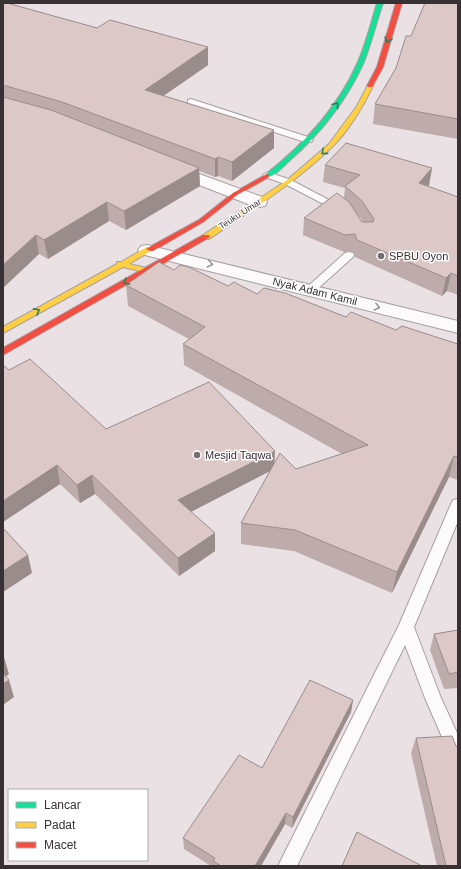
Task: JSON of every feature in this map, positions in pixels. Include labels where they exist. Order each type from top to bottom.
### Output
[{"type":"main road","name":"Teuku Umar","points":[[3,330],[120,264],[201,221],[235,194],[268,175],[308,140],[338,102],[360,64],[380,3]]},
{"type":"main road","name":"Teuku Umar","points":[[3,352],[209,235],[288,182],[331,145],[360,106],[380,67],[399,3]]},
{"type":"main road","points":[[120,264],[177,278]]},
{"type":"street","points":[[162,165],[259,202]]},
{"type":"street","name":"Nyak Adam Kamil","points":[[147,250],[458,327]]},
{"type":"lane","points":[[191,102],[308,140]]},
{"type":"lane","points":[[268,175],[288,182],[350,215]]},
{"type":"lane","points":[[310,290],[349,254]]},
{"type":"lane","points":[[287,866],[406,627],[458,504]]},
{"type":"lane","points":[[406,627],[433,698],[458,754]]},
{"type":"building","points":[[3,3],[97,28],[110,20],[208,47],[145,90],[274,130],[232,162],[218,157],[215,159],[62,102],[3,85]]},
{"type":"building","points":[[425,3],[458,3],[458,119],[375,104],[396,68],[406,36],[411,36]]},
{"type":"building","points":[[3,97],[51,110],[199,168],[124,211],[107,202],[44,240],[36,235],[3,265]]},
{"type":"building","points":[[346,143],[432,168],[419,183],[458,197],[458,276],[451,273],[446,278],[357,240],[355,234],[345,235],[304,218],[337,193],[349,202],[362,222],[373,222],[374,219],[362,201],[345,186],[360,175],[325,165]]},
{"type":"building","points":[[159,262],[174,270],[180,265],[189,267],[228,286],[234,282],[257,294],[264,288],[285,293],[346,317],[351,312],[396,330],[402,326],[458,344],[458,457],[454,456],[397,572],[295,530],[241,523],[280,453],[296,469],[368,445],[183,344],[205,327],[126,285]]},
{"type":"building","points":[[30,359],[106,429],[209,382],[275,451],[178,500],[215,533],[178,558],[92,475],[77,485],[57,465],[3,501],[3,365],[9,370]]},
{"type":"building","points":[[3,528],[28,555],[3,571]]},
{"type":"building","points":[[458,630],[458,672],[449,674],[434,634]]},
{"type":"building","points":[[3,673],[9,680],[3,684]]},
{"type":"building","points":[[310,680],[353,700],[293,817],[286,813],[255,866],[221,866],[213,861],[215,858],[183,838],[239,755],[262,768]]},
{"type":"building","points":[[452,736],[456,746],[458,746],[458,866],[446,866],[416,738]]},
{"type":"building","points":[[357,832],[422,866],[342,866]]},
{"type":"traffic: fast","points":[[267,176],[308,140],[321,126],[343,96],[360,64],[366,49],[380,3]]},
{"type":"traffic: slow","points":[[206,237],[288,182],[331,145],[360,106],[370,86]]},
{"type":"traffic: slow","points":[[3,330],[150,249]]},
{"type":"traffic: slow","points":[[120,264],[165,275]]},
{"type":"traffic: jam","points":[[370,86],[380,67],[399,3]]},
{"type":"traffic: jam","points":[[150,249],[201,221],[235,194],[267,176]]},
{"type":"traffic: jam","points":[[3,352],[206,237]]},
{"type":"place","name":"SPBU Oyon","points":[[381,256]]},
{"type":"place","name":"Mesjid Taqwa","points":[[197,455]]}]
